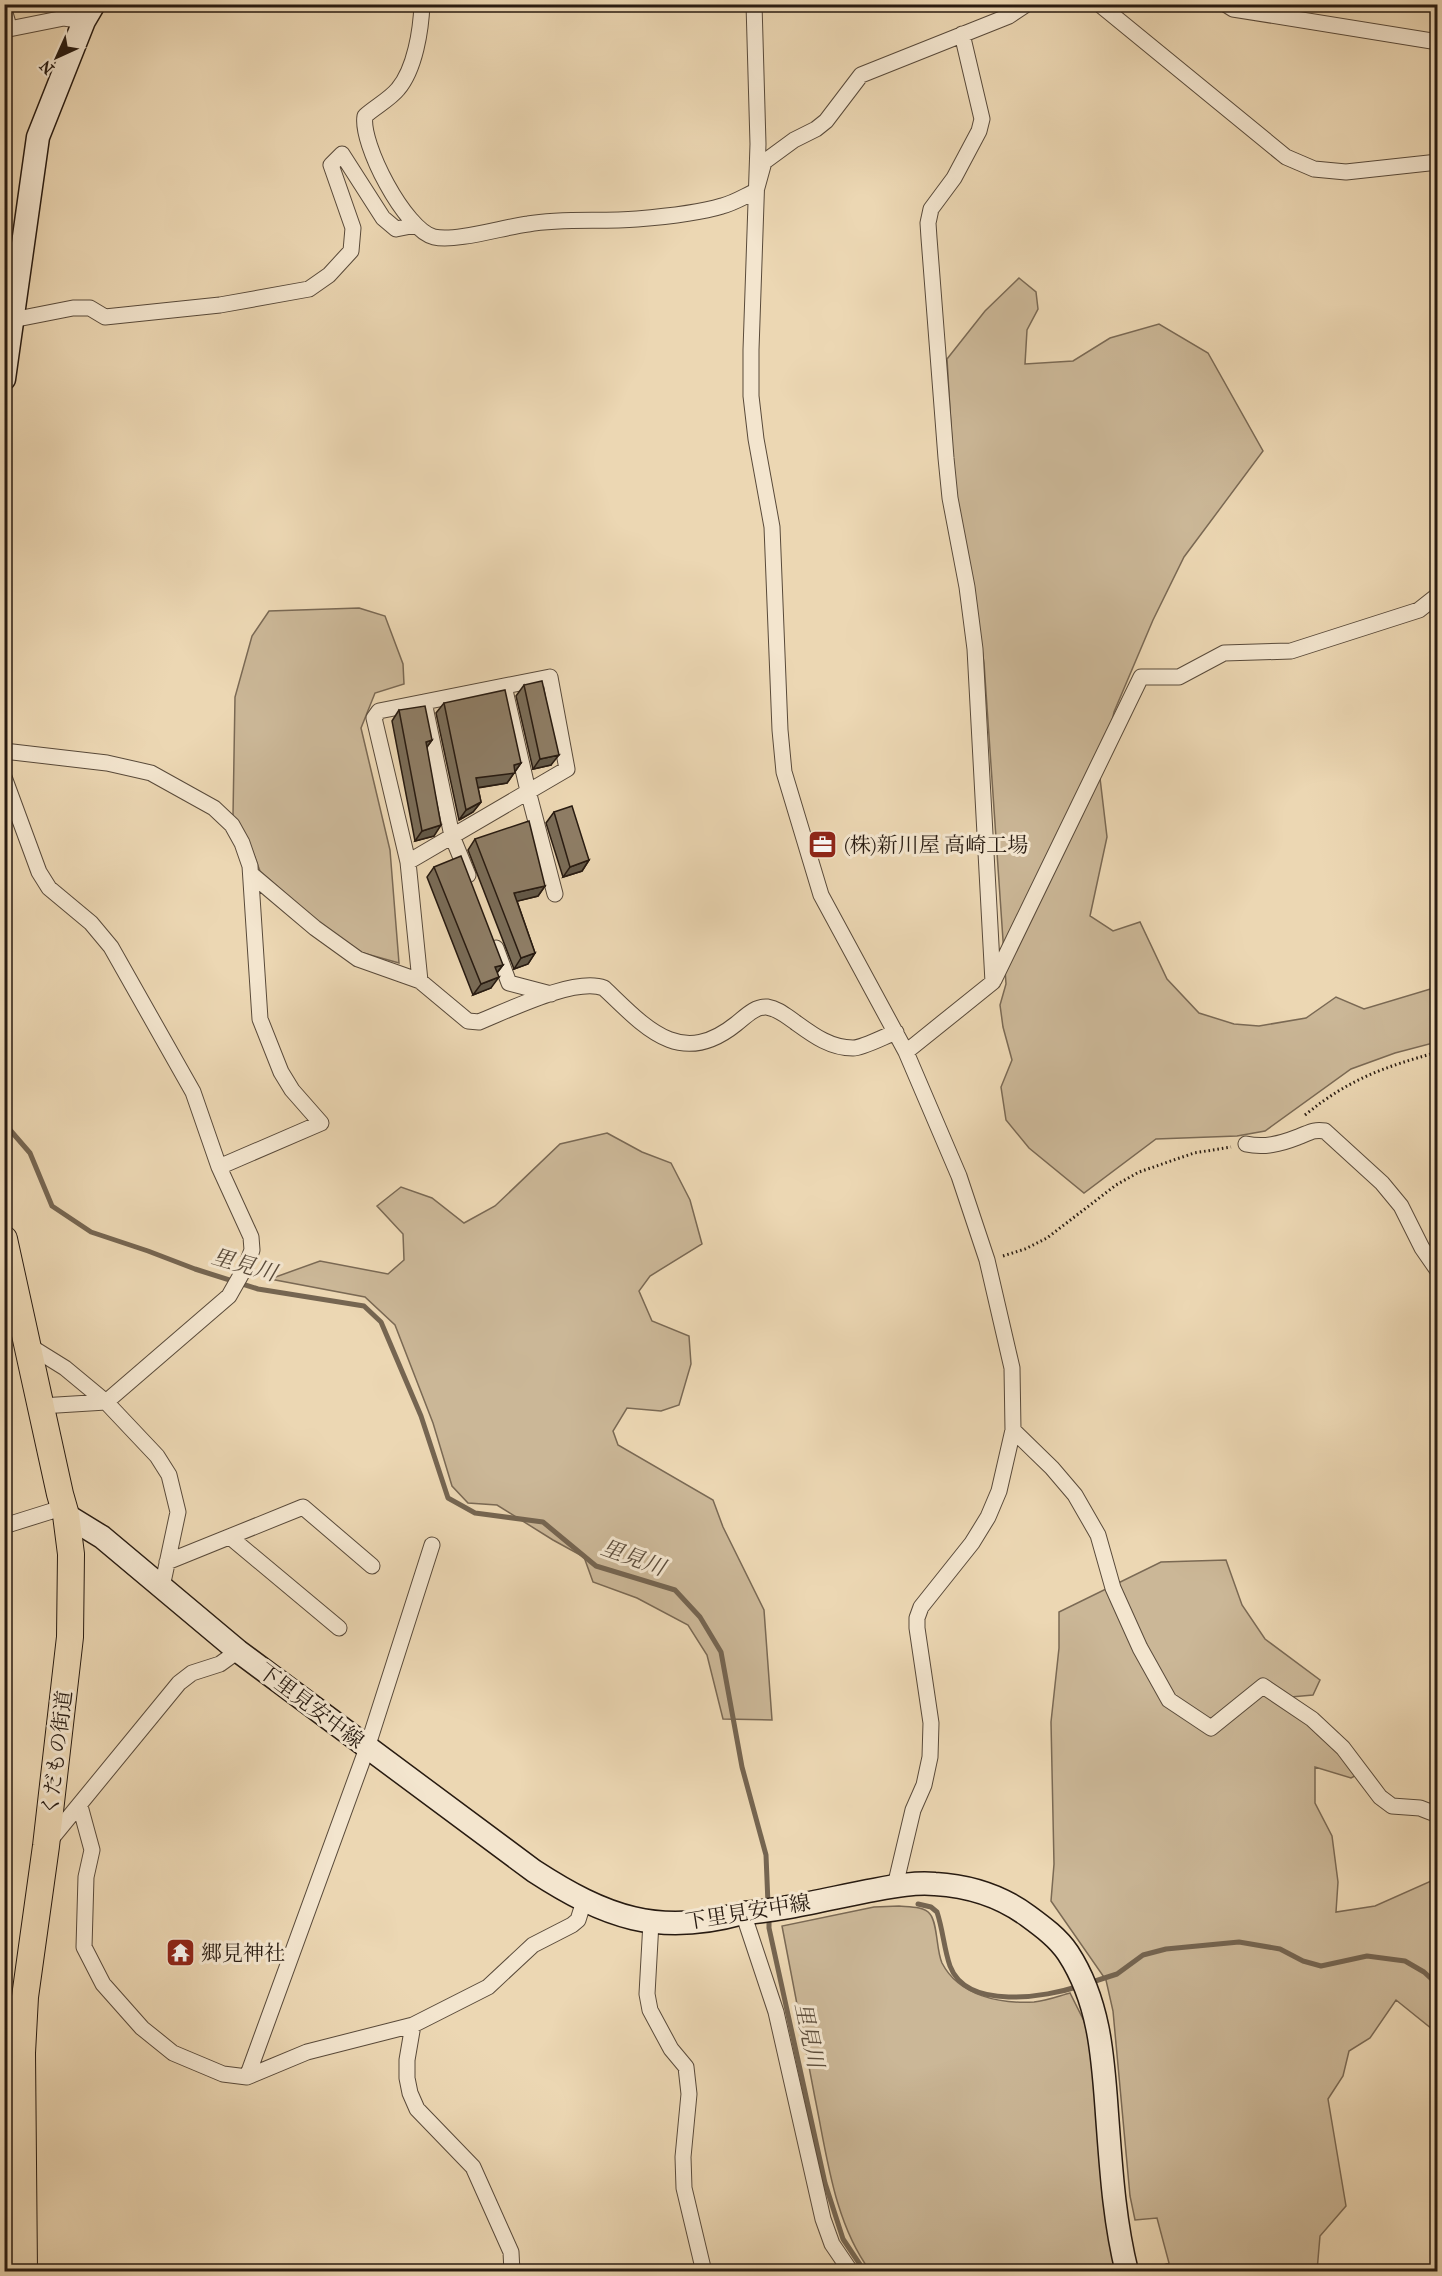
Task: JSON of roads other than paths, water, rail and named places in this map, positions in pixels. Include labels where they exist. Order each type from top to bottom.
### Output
[{"type":"highway","name":"くだもの街道","points":[[4,1239],[12,1306],[28,1345],[66,1515],[71,1554],[70,1637],[46,1846],[25,1997],[22,2053],[24,2271]]},
{"type":"main road","points":[[4,379],[38,137],[89,13]]},
{"type":"main road","name":"下里見安中線","points":[[66,1515],[102,1537],[238,1651],[534,1871],[584,1901],[607,1911],[651,1923],[690,1923],[719,1920],[896,1886],[934,1883],[965,1888],[996,1897],[1022,1912],[1047,1930],[1067,1952],[1082,1978],[1094,2010],[1101,2045],[1113,2189],[1122,2253],[1127,2271]]},
{"type":"street","points":[[422,4],[421,27],[411,65],[398,89],[365,116],[363,125],[370,146],[396,201],[416,225],[432,237],[447,238],[531,223],[638,219],[723,206],[756,191]]},
{"type":"street","points":[[754,4],[758,144],[751,350],[752,396],[756,439],[772,527],[779,718],[784,772],[821,895],[906,1052],[959,1176],[987,1260],[1011,1368],[1013,1430],[999,1491],[988,1517],[972,1543],[921,1607],[917,1618],[931,1723],[930,1757],[924,1785],[913,1810],[896,1886]]},
{"type":"street","points":[[756,191],[764,162],[794,140],[826,121],[861,75],[1010,16],[1027,4]]},
{"type":"street","points":[[1099,4],[1286,157],[1314,169],[1346,172],[1437,162]]},
{"type":"street","points":[[1225,4],[1233,9],[1437,42]]},
{"type":"street","points":[[9,29],[89,13]]},
{"type":"street","points":[[962,34],[982,119],[979,131],[954,178],[931,209],[928,223],[947,468],[975,649],[993,982]]},
{"type":"street","points":[[12,320],[73,308],[90,308],[105,317],[220,305],[309,289],[329,275],[351,251],[353,228],[331,165],[342,154],[383,218],[396,230],[416,225]]},
{"type":"street","points":[[906,1052],[993,982],[1141,677],[1179,677],[1224,653],[1291,651],[1419,610],[1437,595]]},
{"type":"street","points":[[408,862],[567,769],[550,678],[379,711],[374,718],[408,862],[420,981]]},
{"type":"street","points":[[504,686],[555,894]]},
{"type":"street","points":[[424,702],[452,836],[472,888]]},
{"type":"street","points":[[4,751],[107,763],[151,773],[214,808],[232,825],[242,843],[251,874],[260,1019],[281,1072],[292,1090],[321,1123],[219,1167]]},
{"type":"street","points":[[4,777],[39,872],[49,888],[91,923],[111,947],[193,1092],[219,1167],[251,1238],[252,1250],[229,1296],[106,1402],[41,1406]]},
{"type":"street","points":[[251,874],[315,928],[358,958],[420,981],[468,1021],[480,1022],[564,989],[597,985],[604,988],[648,1030],[687,1045],[708,1041],[724,1034],[754,1010],[765,1007],[779,1010],[826,1043],[854,1048],[896,1032]]},
{"type":"street","points":[[489,930],[509,983],[551,994]]},
{"type":"street","points":[[1246,1144],[1261,1147],[1314,1130],[1325,1131],[1382,1183],[1401,1206],[1422,1248],[1437,1271]]},
{"type":"street","points":[[28,1345],[65,1368],[106,1402],[157,1456],[169,1475],[178,1512],[162,1587]]},
{"type":"street","points":[[1013,1430],[1052,1468],[1075,1495],[1098,1535],[1113,1588],[1140,1648],[1168,1700],[1210,1728],[1263,1686],[1312,1719],[1343,1748],[1365,1779],[1386,1802],[1392,1806],[1420,1808],[1437,1815]]},
{"type":"street","points":[[167,1562],[303,1507],[372,1566]]},
{"type":"street","points":[[4,1526],[55,1510],[66,1515]]},
{"type":"street","points":[[230,1537],[339,1628]]},
{"type":"street","points":[[248,2077],[367,1748],[432,1545]]},
{"type":"street","points":[[46,1846],[179,1683],[192,1673],[220,1664],[238,1651]]},
{"type":"street","points":[[80,1806],[92,1850],[86,1877],[84,1947],[103,1984],[142,2028],[173,2053],[223,2074],[248,2077],[307,2052],[413,2025],[488,1987],[533,1945],[578,1920],[584,1901]]},
{"type":"street","points":[[746,1913],[776,2012],[823,2219],[832,2244],[851,2271]]},
{"type":"street","points":[[651,1923],[647,1994],[650,2010],[671,2049],[686,2067],[689,2094],[683,2157],[684,2188],[704,2271]]},
{"type":"street","points":[[4,2021],[25,1997]]},
{"type":"street","points":[[413,2025],[407,2060],[410,2092],[417,2109],[473,2167],[511,2252],[512,2271]]},
{"type":"lane","points":[[6,4],[9,29]]},
{"type":"waterway","name":"里見川","points":[[4,1123],[30,1153],[52,1206],[91,1232],[258,1289],[364,1306],[381,1322],[421,1416],[448,1498],[475,1513],[543,1522],[596,1566],[675,1590],[700,1617],[721,1652],[742,1767],[766,1855],[768,1904]]},
{"type":"waterway","points":[[918,1904],[931,1907],[937,1912],[950,1966],[959,1980],[973,1990],[1009,1997],[1048,1994],[1080,1986]]},
{"type":"waterway","name":"里見川","points":[[769,1917],[769,1928],[825,2183],[843,2239],[865,2272]]},
{"type":"waterway","points":[[1089,1983],[1117,1974],[1143,1955],[1166,1949],[1239,1942],[1280,1949],[1303,1961],[1321,1966],[1367,1956],[1405,1961],[1424,1972],[1438,1985]]},
{"type":"place","name":"(株)新川屋 高崎工場","points":[[823,845]]},
{"type":"place","name":"郷見神社","points":[[180,1953]]}]
